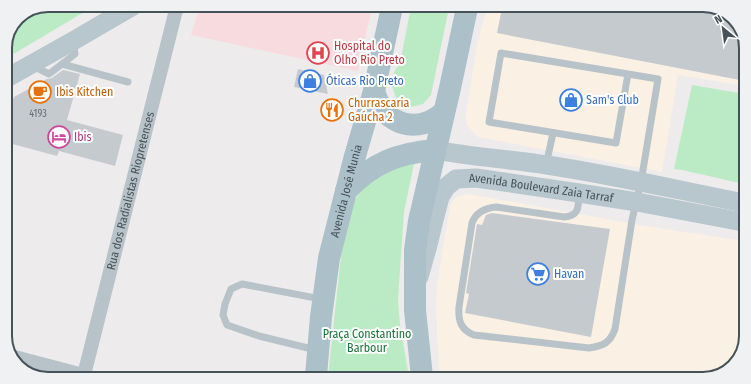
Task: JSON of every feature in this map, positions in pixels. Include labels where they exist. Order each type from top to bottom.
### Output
[{"type":"main road","points":[[12,75],[123,12]]},
{"type":"main road","name":"Avenida José Munia","points":[[316,372],[323,299],[329,258],[374,91],[391,12]]},
{"type":"main road","points":[[421,372],[414,310],[415,250],[419,221],[466,12]]},
{"type":"main road","points":[[374,91],[376,99],[386,113],[395,120],[407,124],[423,124],[431,121],[444,112]]},
{"type":"main road","points":[[346,191],[364,174],[386,161],[418,151],[435,150]]},
{"type":"main road","name":"Avenida Boulevard Zaia Tarraf","points":[[435,150],[461,155],[546,165],[739,202]]},
{"type":"main road","name":"Avenida Boulevard Zaia Tarraf","points":[[415,289],[440,197],[446,187],[456,179],[476,178],[579,193],[637,202],[739,221]]},
{"type":"street","name":"Rua dos Radialistas Riopretenses","points":[[85,372],[175,12]]},
{"type":"street","points":[[20,358],[72,372]]},
{"type":"lane","points":[[31,65],[49,74],[65,65],[75,54],[73,41]]},
{"type":"lane","points":[[579,193],[578,209],[575,214],[570,217],[496,207],[483,210],[474,218],[458,315],[463,329],[474,335],[589,348],[602,345],[612,336],[615,329],[632,220],[641,182],[658,79],[628,74],[501,53],[489,122],[616,143],[628,74]]},
{"type":"lane","points":[[65,65],[126,81]]},
{"type":"lane","points":[[546,165],[553,133]]},
{"type":"lane","points":[[318,351],[259,336],[227,325],[223,314],[231,289],[242,284],[323,299]]},
{"type":"shaded area","name":"Hospital do Olho Rio Preto","points":[[198,12],[371,12],[358,71],[191,35]]},
{"type":"shaded area","name":"Sam's Club","points":[[486,12],[710,13],[715,14],[727,21],[737,36],[739,46],[739,85],[678,75],[662,172],[478,137],[467,125],[466,114],[477,44]]},
{"type":"shaded area","points":[[469,194],[639,225],[739,240],[739,341],[733,356],[725,365],[708,372],[440,372],[436,311],[437,285],[450,206],[457,197]]},
{"type":"green space","points":[[43,12],[84,12],[12,55],[13,39],[16,32],[19,26],[30,17]]},
{"type":"green space","points":[[410,12],[448,12],[431,95],[423,104],[408,108],[397,101],[392,86],[394,72],[400,63]]},
{"type":"green space","points":[[692,85],[739,93],[739,183],[674,169]]},
{"type":"green space","name":"Praça Constantino Barbour","points":[[415,159],[404,212],[398,299],[400,325],[408,372],[328,372],[344,228],[352,204],[365,185],[379,173]]},
{"type":"building","name":"Sam's Club","points":[[501,12],[710,13],[715,14],[727,21],[737,36],[739,46],[739,80],[497,33]]},
{"type":"building","name":"Óticas Rio Preto","points":[[298,69],[324,75],[328,94],[294,87]]},
{"type":"building","points":[[63,70],[80,74],[67,120],[123,135],[115,166],[59,151],[57,156],[12,144],[12,102],[14,97],[47,79],[52,78]]},
{"type":"building","points":[[492,213],[610,229],[591,337],[465,313],[469,294],[466,293],[477,224],[482,225],[486,215]]},
{"type":"place","name":"Hospital do Olho Rio Preto","points":[[318,53]]},
{"type":"place","name":"Óticas Rio Preto","points":[[310,81]]},
{"type":"place","name":"Ibis Kitchen","points":[[40,92]]},
{"type":"place","name":"Sam's Club","points":[[571,100]]},
{"type":"place","name":"Churrascaria Gaúcha 2","points":[[332,110]]},
{"type":"place","name":"Ibis","points":[[59,137]]},
{"type":"place","name":"Havan","points":[[538,274]]}]
